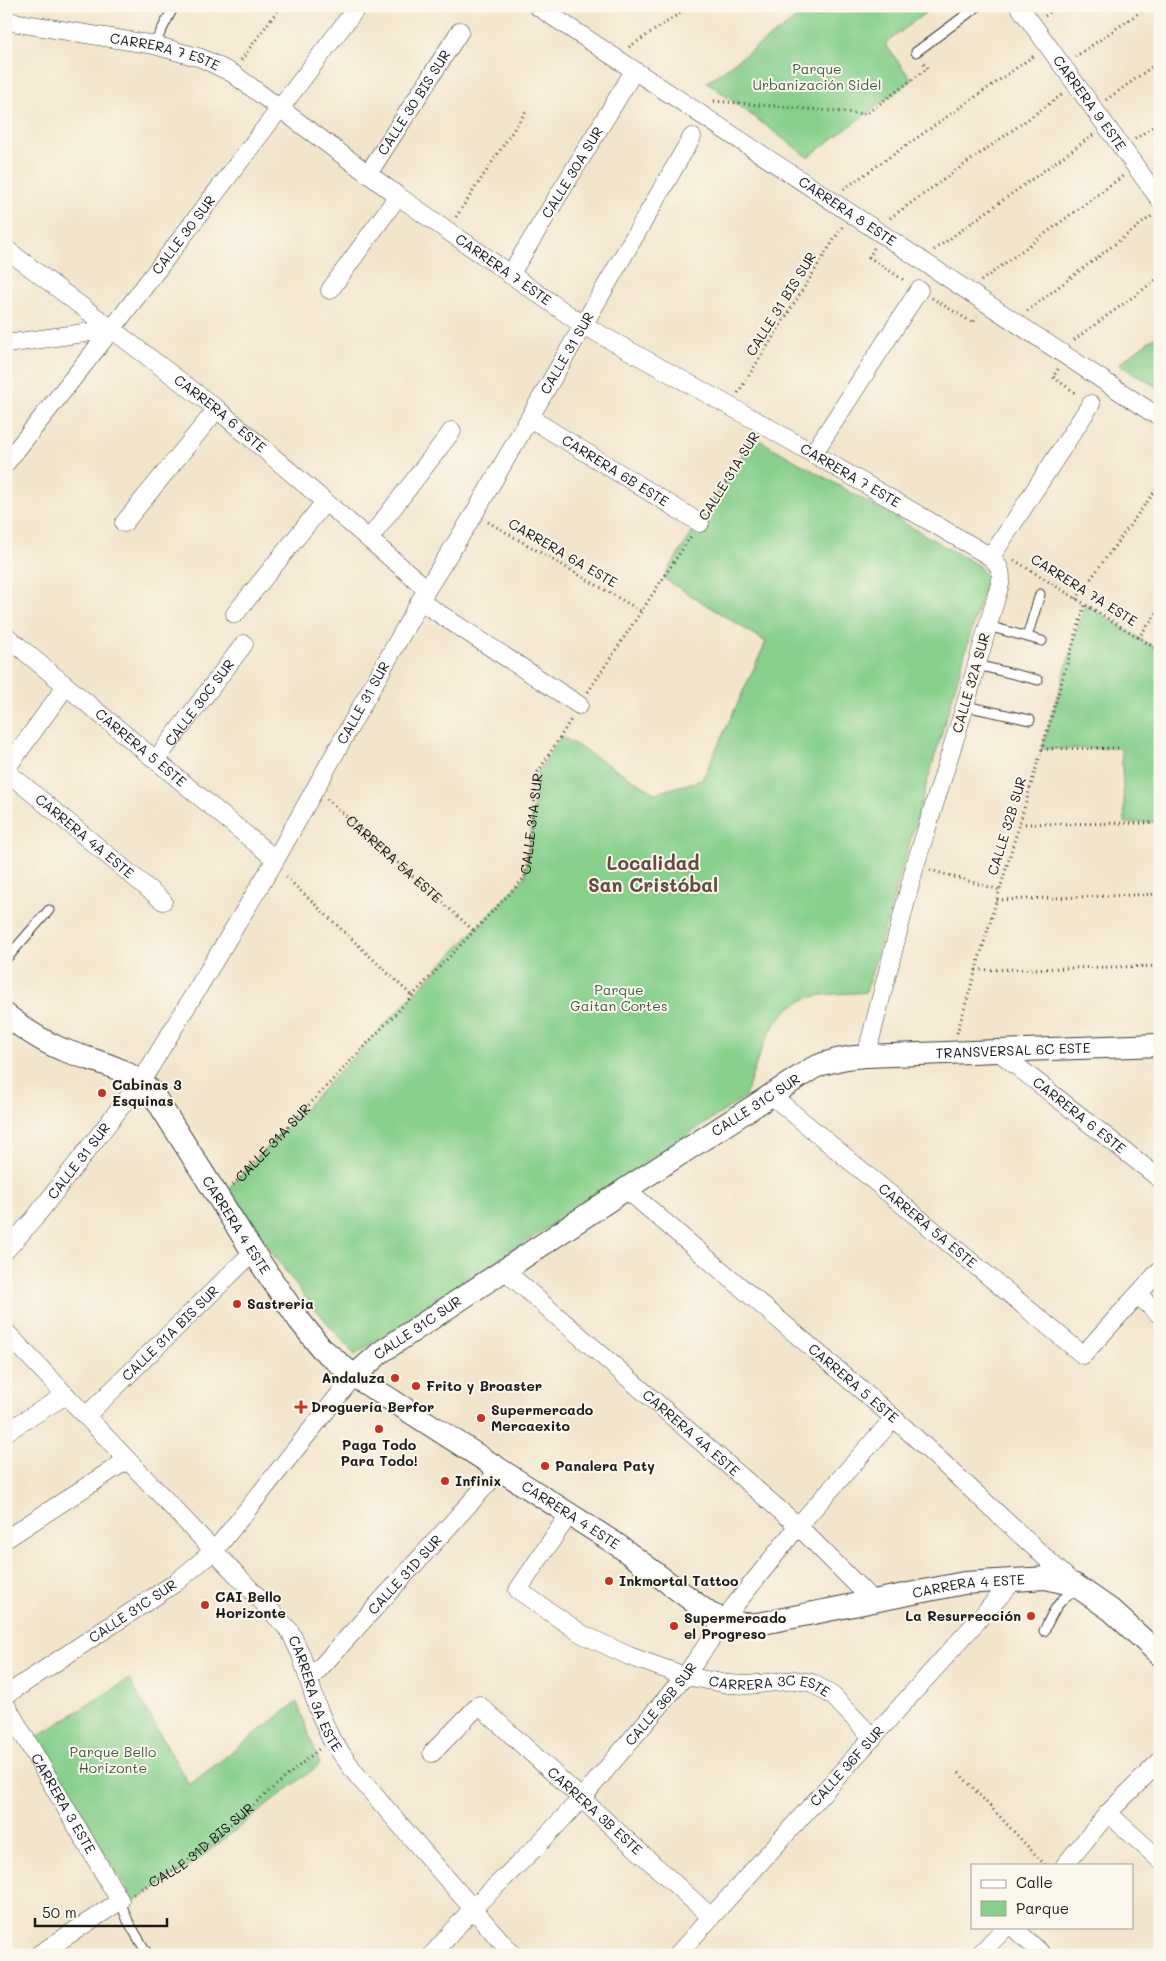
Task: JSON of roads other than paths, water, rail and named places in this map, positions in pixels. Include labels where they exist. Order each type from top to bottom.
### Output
[{"type":"street","name":"CALLE 30 SUR","points":[[6,463],[112,329],[358,6]]},
{"type":"street","name":"CARRERA 8 ESTE","points":[[537,6],[1062,354],[1160,416]]},
{"type":"street","name":"CARRERA 9 ESTE","points":[[1019,6],[1160,200]]},
{"type":"street","name":"CARRERA 7 ESTE","points":[[6,21],[154,45],[201,58],[232,73],[398,196],[583,325],[994,553]]},
{"type":"street","name":"CALLE 30 BIS SUR","points":[[368,174],[460,31]]},
{"type":"street","name":"CALLE 30A SUR","points":[[510,275],[634,71]]},
{"type":"street","name":"CALLE 31 SUR","points":[[6,1250],[33,1220],[141,1081],[274,862],[423,595],[474,514],[692,137]]},
{"type":"street","points":[[330,290],[398,196]]},
{"type":"street","name":"CARRERA 6 ESTE","points":[[6,249],[217,409],[369,539],[423,595],[579,705]]},
{"type":"street","points":[[813,454],[918,290]]},
{"type":"street","points":[[6,344],[112,329]]},
{"type":"street","points":[[994,553],[1091,404]]},
{"type":"street","points":[[124,523],[217,409]]},
{"type":"street","name":"CARRERA 6B ESTE","points":[[530,418],[700,522]]},
{"type":"street","points":[[369,539],[452,431]]},
{"type":"street","points":[[235,614],[325,502]]},
{"type":"street","name":"CALLE 32A SUR","points":[[866,1056],[915,866],[966,706],[1001,578],[1000,567],[994,553]]},
{"type":"street","name":"CARRERA 5 ESTE","points":[[6,636],[156,760],[274,862]]},
{"type":"street","name":"CALLE 30C SUR","points":[[156,760],[244,644]]},
{"type":"street","points":[[6,770],[66,686]]},
{"type":"street","name":"CARRERA 4A ESTE","points":[[6,770],[163,901]]},
{"type":"street","name":"CARRERA 4 ESTE","points":[[6,1015],[50,1044],[67,1052],[116,1067],[141,1081],[157,1098],[253,1252],[309,1334],[336,1362],[354,1376],[620,1546],[710,1614],[724,1620],[748,1625],[758,1624],[815,1614],[872,1600],[964,1582],[1046,1578],[1077,1586],[1112,1610],[1160,1655]]},
{"type":"street","name":"TRANSVERSAL 6C ESTE","points":[[866,1056],[1160,1045]]},
{"type":"street","name":"CARRERA 6 ESTE","points":[[999,1052],[1160,1179]]},
{"type":"street","name":"CALLE 31C SUR","points":[[6,1695],[175,1583],[215,1550],[354,1376],[381,1352],[626,1189],[813,1068],[828,1061],[845,1057],[866,1056]]},
{"type":"street","name":"CARRERA 5A ESTE","points":[[771,1095],[1083,1356],[1138,1296]]},
{"type":"street","name":"CARRERA 5 ESTE","points":[[626,1189],[894,1418],[1077,1586]]},
{"type":"street","name":"CALLE 31A BIS SUR","points":[[86,1416],[253,1252]]},
{"type":"street","name":"CARRERA 4A ESTE","points":[[504,1270],[798,1526],[872,1600]]},
{"type":"street","points":[[1160,1270],[1138,1296],[1160,1315]]},
{"type":"street","name":"CARRERA 3A ESTE","points":[[6,1332],[290,1631],[296,1641],[310,1679],[318,1709],[330,1739],[356,1774],[513,1955]]},
{"type":"street","points":[[6,1432],[66,1395]]},
{"type":"street","name":"CALLE 36B SUR","points":[[432,1955],[472,1909],[550,1832],[581,1798],[686,1676],[724,1620],[798,1526],[894,1418]]},
{"type":"street","points":[[6,1539],[127,1460]]},
{"type":"street","name":"CALLE 31D SUR","points":[[310,1679],[500,1470]]},
{"type":"street","name":"CARRERA 3C ESTE","points":[[570,1513],[518,1590],[582,1634],[629,1656],[686,1676],[728,1684],[748,1685],[795,1680],[812,1683],[833,1696],[873,1738]]},
{"type":"street","name":"CALLE 36F SUR","points":[[677,1955],[1016,1578]]},
{"type":"street","name":"CARRERA 3B ESTE","points":[[432,1753],[479,1704],[711,1917]]},
{"type":"street","name":"CARRERA 3 ESTE","points":[[6,1705],[120,1902]]},
{"type":"street","points":[[1066,1864],[1108,1813],[1160,1761]]},
{"type":"street","points":[[1108,1813],[1160,1860]]},
{"type":"street","points":[[38,1955],[120,1902]]},
{"type":"street","points":[[979,1955],[1005,1928]]},
{"type":"street","points":[[1014,1928],[1043,1955]]},
{"type":"lane","points":[[154,45],[174,6]]},
{"type":"lane","points":[[916,52],[978,6]]},
{"type":"lane","points":[[1027,637],[1040,594]]},
{"type":"lane","points":[[988,626],[1042,641]]},
{"type":"lane","points":[[977,665],[1038,680]]},
{"type":"lane","points":[[966,706],[1030,720]]},
{"type":"lane","points":[[6,960],[49,910]]},
{"type":"lane","points":[[1044,1631],[1055,1608],[1077,1586]]},
{"type":"lane","points":[[120,1902],[128,1921],[148,1955]]},
{"type":"place","name":"Cabinas 3 Esquinas","points":[[102,1093]]},
{"type":"place","name":"Sastreria","points":[[237,1304]]},
{"type":"place","name":"Andaluza","points":[[395,1378]]},
{"type":"place","name":"Frito y Broaster","points":[[416,1386]]},
{"type":"place","name":"Droguería Berfor","points":[[301,1407]]},
{"type":"place","name":"Supermercado Mercaexito","points":[[481,1418]]},
{"type":"place","name":"Paga Todo Para Todo!","points":[[379,1429]]},
{"type":"place","name":"Panalera Paty","points":[[545,1466]]},
{"type":"place","name":"Infinix","points":[[445,1481]]},
{"type":"place","name":"Inkmortal Tattoo","points":[[609,1581]]},
{"type":"place","name":"CAI Bello Horizonte","points":[[205,1605]]},
{"type":"place","name":"La Resurrección","points":[[1031,1616]]},
{"type":"place","name":"Supermercado el Progreso","points":[[674,1626]]},
{"type":"district","name":"Localidad San Cristóbal","points":[[653,874]]},
{"type":"park label","name":"Parque Urbanización Sidel","points":[[817,78]]},
{"type":"park label","name":"Parque Gaitan Cortes","points":[[619,998]]},
{"type":"park label","name":"Parque Bello Horizonte","points":[[113,1760]]}]
